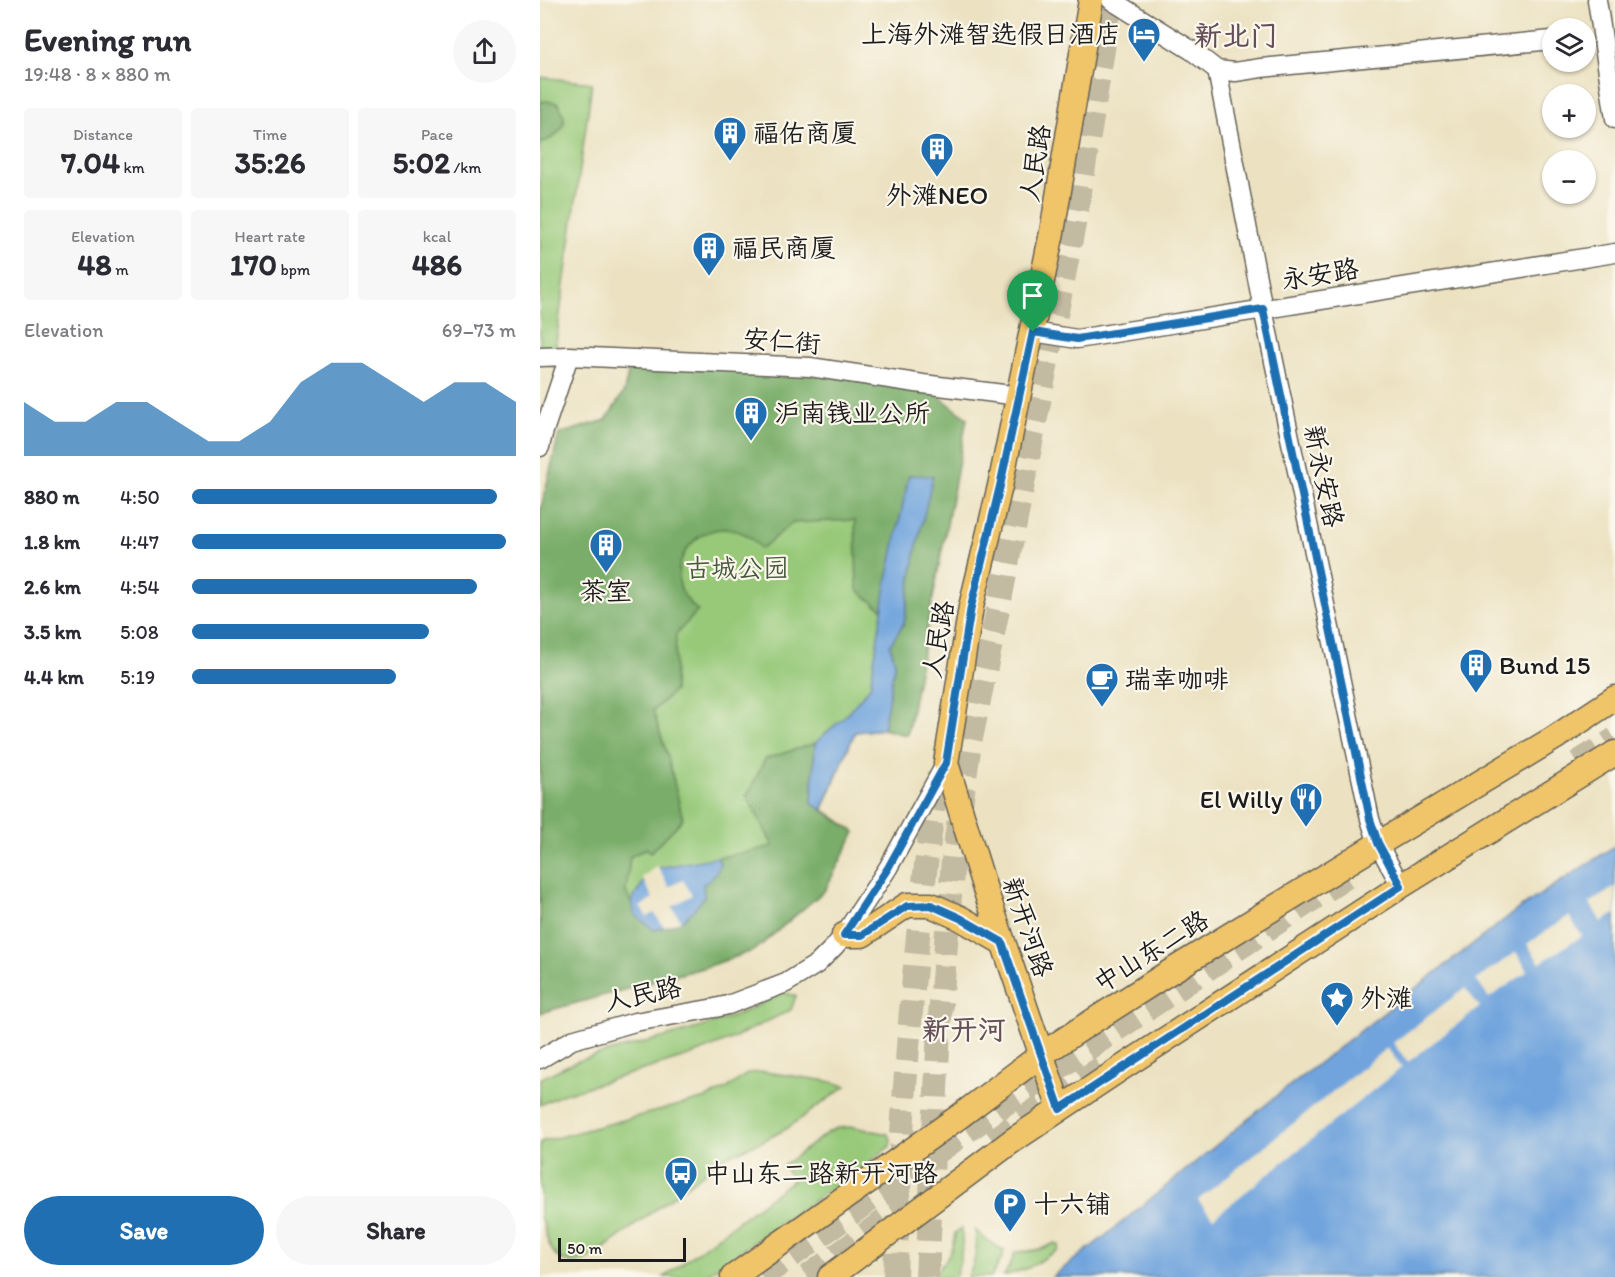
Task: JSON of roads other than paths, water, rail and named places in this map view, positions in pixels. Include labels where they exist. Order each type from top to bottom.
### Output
[{"type":"main road","name":"人民路","points":[[946,763],[971,607],[1033,332],[1053,232],[1091,0]]},
{"type":"main road","name":"中山东二路","points":[[733,1277],[960,1116],[1041,1055],[1165,975],[1615,698]]},
{"type":"main road","points":[[830,1277],[1012,1141],[1401,886],[1615,753]]},
{"type":"main road","name":"新开河路","points":[[946,763],[1002,942],[1060,1109]]},
{"type":"main road","points":[[844,935],[862,935],[907,906],[931,905],[960,918],[1002,942]]},
{"type":"street","points":[[1111,0],[1191,50],[1217,70],[1235,72],[1542,41]]},
{"type":"street","points":[[1597,0],[1615,119]]},
{"type":"street","name":"新永安路","points":[[1217,70],[1263,309],[1370,819],[1378,843],[1401,886]]},
{"type":"street","name":"永安路","points":[[1033,332],[1077,339],[1615,254]]},
{"type":"street","points":[[541,441],[569,356]]},
{"type":"street","name":"安仁街","points":[[540,357],[569,356],[810,367],[1019,396]]},
{"type":"street","name":"人民路","points":[[540,1059],[572,1040],[635,1022],[728,1005],[786,983],[817,964],[844,935],[888,868],[946,763]]},
{"type":"water","points":[[909,475],[933,476],[915,554],[904,623],[890,645],[895,662],[883,729],[855,732],[822,810],[812,803],[815,743],[844,717],[870,687],[887,580]]},
{"type":"water","points":[[1615,846],[1615,1277],[1052,1277],[1280,1093],[1518,909]]},
{"type":"water","points":[[718,857],[720,866],[710,880],[703,884],[704,897],[683,920],[654,930],[635,915],[631,902],[644,881],[658,868]]},
{"type":"tunnel","points":[[927,1277],[939,1028],[953,860],[970,743],[1078,204],[1111,0]]},
{"type":"tunnel","points":[[1577,763],[1615,739]]},
{"type":"tunnel","points":[[895,1277],[910,1025],[922,899],[938,774]]},
{"type":"tunnel","points":[[762,1277],[1015,1097],[1349,875]]},
{"type":"tunnel","points":[[993,1141],[1034,1111],[1101,1068]]},
{"type":"tunnel","points":[[807,1277],[907,1204]]},
{"type":"place","name":"上海外滩智选假日酒店","points":[[1144,63]]},
{"type":"place","name":"福佑商厦","points":[[730,162]]},
{"type":"place","name":"外滩NEO","points":[[937,178]]},
{"type":"place","name":"福民商厦","points":[[709,277]]},
{"type":"place","name":"沪南钱业公所","points":[[751,442]]},
{"type":"place","name":"茶室","points":[[606,574]]},
{"type":"place","name":"Bund 15","points":[[1476,694]]},
{"type":"place","name":"瑞幸咖啡","points":[[1102,708]]},
{"type":"place","name":"El Willy","points":[[1306,828]]},
{"type":"place","name":"外滩","points":[[1337,1027]]},
{"type":"place","name":"中山东二路新开河路","points":[[681,1202]]},
{"type":"place","name":"十六铺","points":[[1010,1233]]},
{"type":"district","name":"新北门","points":[[1236,35]]},
{"type":"district","name":"新开河","points":[[964,1029]]},
{"type":"park label","name":"古城公园","points":[[737,568]]}]
